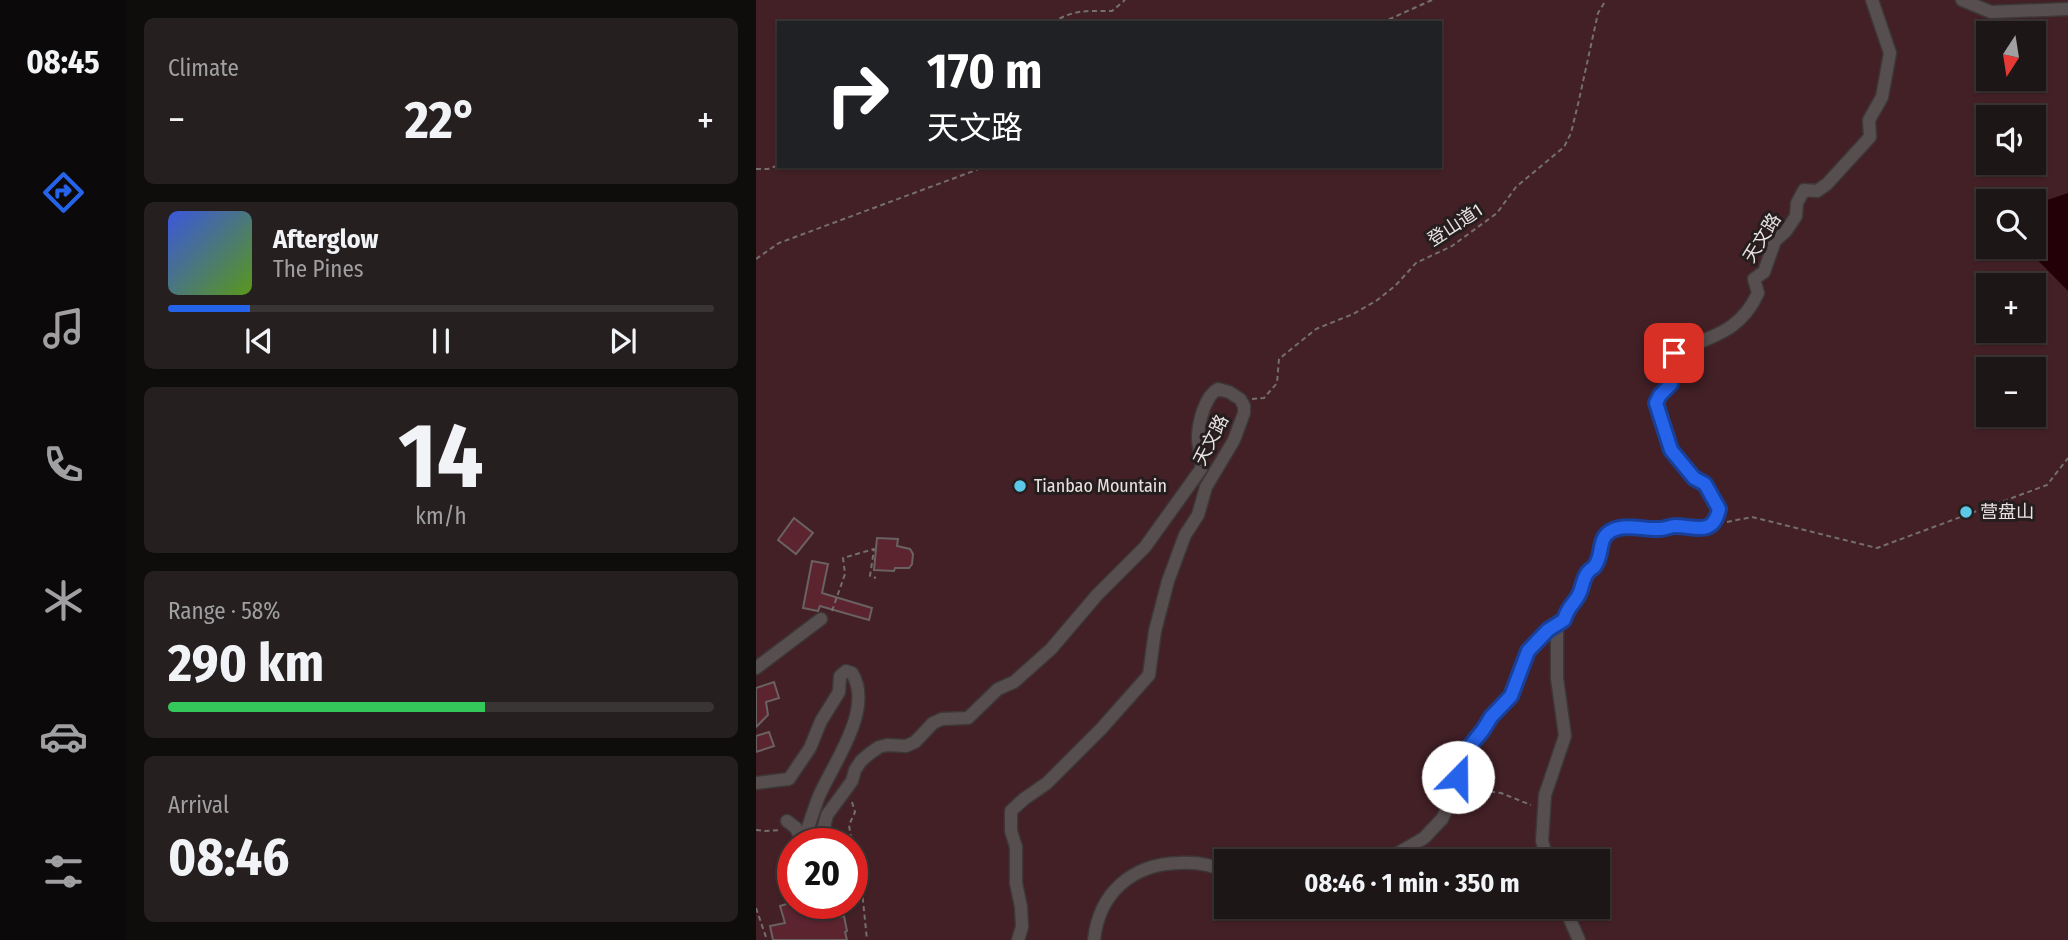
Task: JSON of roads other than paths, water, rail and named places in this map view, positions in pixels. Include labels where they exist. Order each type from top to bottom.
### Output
[{"type":"lane","name":"天文路","points":[[1557,625],[1564,620],[1567,609],[1580,593],[1582,582],[1595,566],[1606,533],[1614,528],[1661,529],[1675,526],[1701,529],[1711,525],[1717,517],[1719,509],[1705,484],[1694,478],[1671,450],[1656,403],[1671,384],[1669,374],[1674,353],[1714,338],[1734,325],[1752,308],[1758,293],[1754,279],[1764,272],[1775,241],[1796,216],[1797,203],[1804,190],[1817,191],[1827,184],[1870,137],[1869,120],[1882,97],[1891,53],[1872,0]]},
{"type":"lane","points":[[1962,0],[1991,12],[2068,9]]},
{"type":"lane","name":"天文路","points":[[823,828],[827,815],[847,788],[855,769],[869,754],[879,747],[906,746],[915,742],[933,723],[942,719],[968,718],[998,690],[1014,682],[1051,649],[1097,595],[1145,547],[1200,469],[1202,458],[1198,436],[1201,415],[1212,392],[1217,389],[1229,392],[1240,399],[1244,413],[1234,440],[1206,487],[1198,515],[1185,535],[1168,581],[1155,631],[1150,675],[1047,783],[1011,811],[1011,831],[1016,847],[1016,883],[1021,906],[1022,927],[1018,940]]},
{"type":"lane","points":[[756,668],[821,619]]},
{"type":"lane","points":[[1406,849],[1424,838],[1442,819],[1470,746],[1491,717],[1511,696],[1528,651],[1548,630],[1557,625],[1558,678],[1565,736],[1545,795],[1542,842],[1544,849]]},
{"type":"lane","points":[[756,783],[789,779],[810,748],[821,721],[839,692],[840,676],[846,671],[852,673],[858,682],[859,702],[852,729],[819,797],[808,828]]},
{"type":"lane","points":[[783,826],[796,828]]},
{"type":"lane","points":[[1094,940],[1100,915],[1109,896],[1126,879],[1164,863],[1192,862],[1214,865]]},
{"type":"lane","points":[[1570,919],[1579,940]]},
{"type":"place","name":"Tianbao Mountain","points":[[1020,486]]},
{"type":"place","name":"营盘山","points":[[1966,512]]}]
